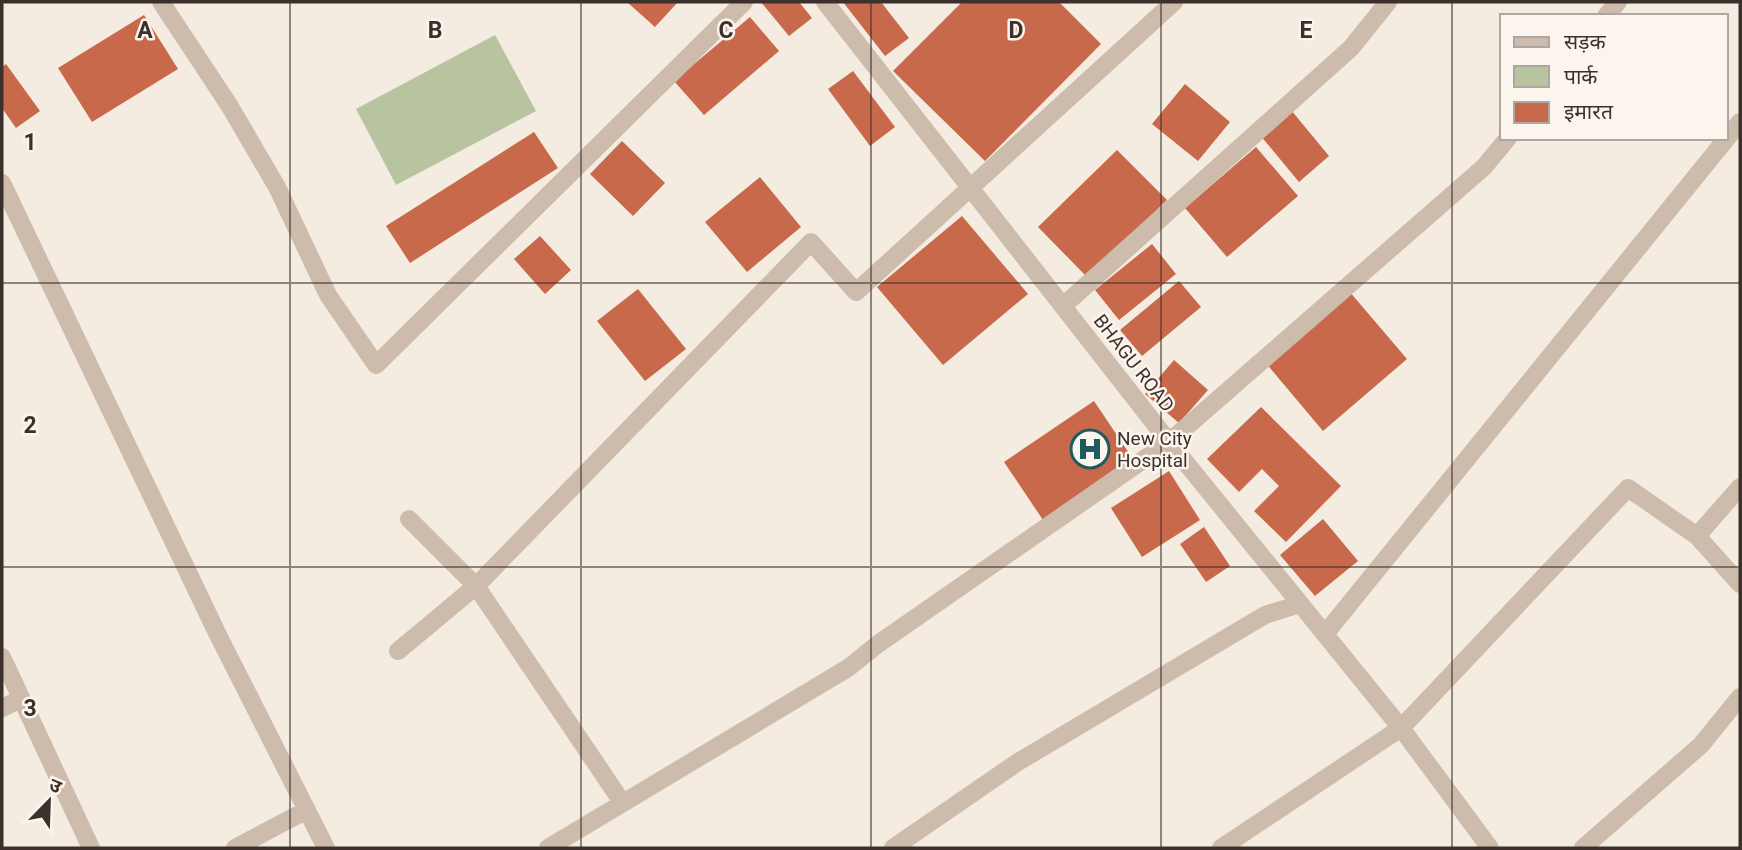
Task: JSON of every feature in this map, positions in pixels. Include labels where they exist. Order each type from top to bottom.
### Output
[{"type":"street","points":[[161,2],[229,105],[277,187],[328,295],[376,365],[744,2]]},
{"type":"street","name":"BHAGU ROAD","points":[[825,2],[1169,442],[1401,728],[1490,848]]},
{"type":"street","points":[[398,651],[476,586],[811,242],[856,292],[1174,2]]},
{"type":"street","points":[[1063,306],[1351,48],[1388,2]]},
{"type":"street","points":[[1728,137],[1740,122]]},
{"type":"street","points":[[548,848],[848,668],[878,643],[1169,442],[1484,167],[1506,140]]},
{"type":"street","points":[[1325,634],[1725,140]]},
{"type":"street","points":[[2,183],[218,635],[326,848]]},
{"type":"street","points":[[1697,536],[1740,487]]},
{"type":"street","points":[[1221,848],[1401,728],[1628,488],[1697,536],[1740,584]]},
{"type":"street","points":[[409,520],[476,586],[622,802]]},
{"type":"street","points":[[893,848],[1018,762],[1265,615],[1300,604]]},
{"type":"street","points":[[2,657],[91,848]]},
{"type":"street","points":[[1583,848],[1701,745],[1740,697]]},
{"type":"street","points":[[2,708],[22,699]]},
{"type":"street","points":[[235,848],[307,810]]},
{"type":"green space","points":[[495,35],[536,111],[396,185],[356,109]]},
{"type":"building","points":[[627,2],[678,2],[655,27]]},
{"type":"building","points":[[761,2],[799,2],[812,18],[789,36]]},
{"type":"building","points":[[843,2],[881,2],[909,38],[885,56]]},
{"type":"building","points":[[962,2],[1059,2],[1101,44],[985,161],[893,71]]},
{"type":"building","points":[[144,15],[178,69],[92,122],[58,68]]},
{"type":"building","points":[[750,17],[779,51],[704,115],[674,81]]},
{"type":"building","points":[[6,64],[40,111],[16,128],[2,108],[2,67]]},
{"type":"building","points":[[853,71],[895,127],[870,146],[828,89]]},
{"type":"building","points":[[1185,84],[1230,122],[1198,161],[1152,124]]},
{"type":"building","points":[[1291,110],[1329,156],[1299,182],[1260,135]]},
{"type":"building","points":[[534,132],[558,168],[410,263],[386,226]]},
{"type":"building","points":[[622,141],[665,183],[633,216],[590,174]]},
{"type":"building","points":[[1256,147],[1298,196],[1227,257],[1185,208]]},
{"type":"building","points":[[1117,150],[1167,200],[1087,277],[1038,227]]},
{"type":"building","points":[[760,177],[801,227],[747,272],[705,222]]},
{"type":"building","points":[[962,216],[1028,294],[943,365],[877,287]]},
{"type":"building","points":[[540,236],[571,270],[545,294],[514,259]]},
{"type":"building","points":[[1152,244],[1176,274],[1119,320],[1095,290]]},
{"type":"building","points":[[1179,281],[1201,307],[1142,356],[1120,330]]},
{"type":"building","points":[[638,289],[686,349],[645,381],[597,321]]},
{"type":"building","points":[[1349,291],[1407,359],[1323,431],[1265,362]]},
{"type":"building","points":[[1174,360],[1208,390],[1179,423],[1145,394]]},
{"type":"building","points":[[1094,401],[1133,459],[1043,520],[1004,462]]},
{"type":"building","points":[[1261,407],[1341,486],[1286,542],[1254,511],[1279,486],[1262,469],[1239,492],[1207,459]]},
{"type":"building","points":[[1169,471],[1200,520],[1142,557],[1111,508]]},
{"type":"building","points":[[1323,519],[1358,561],[1315,596],[1280,555]]},
{"type":"building","points":[[1204,527],[1230,566],[1206,582],[1180,544]]},
{"type":"place","name":"New City Hospital","points":[[1090,449]]}]
